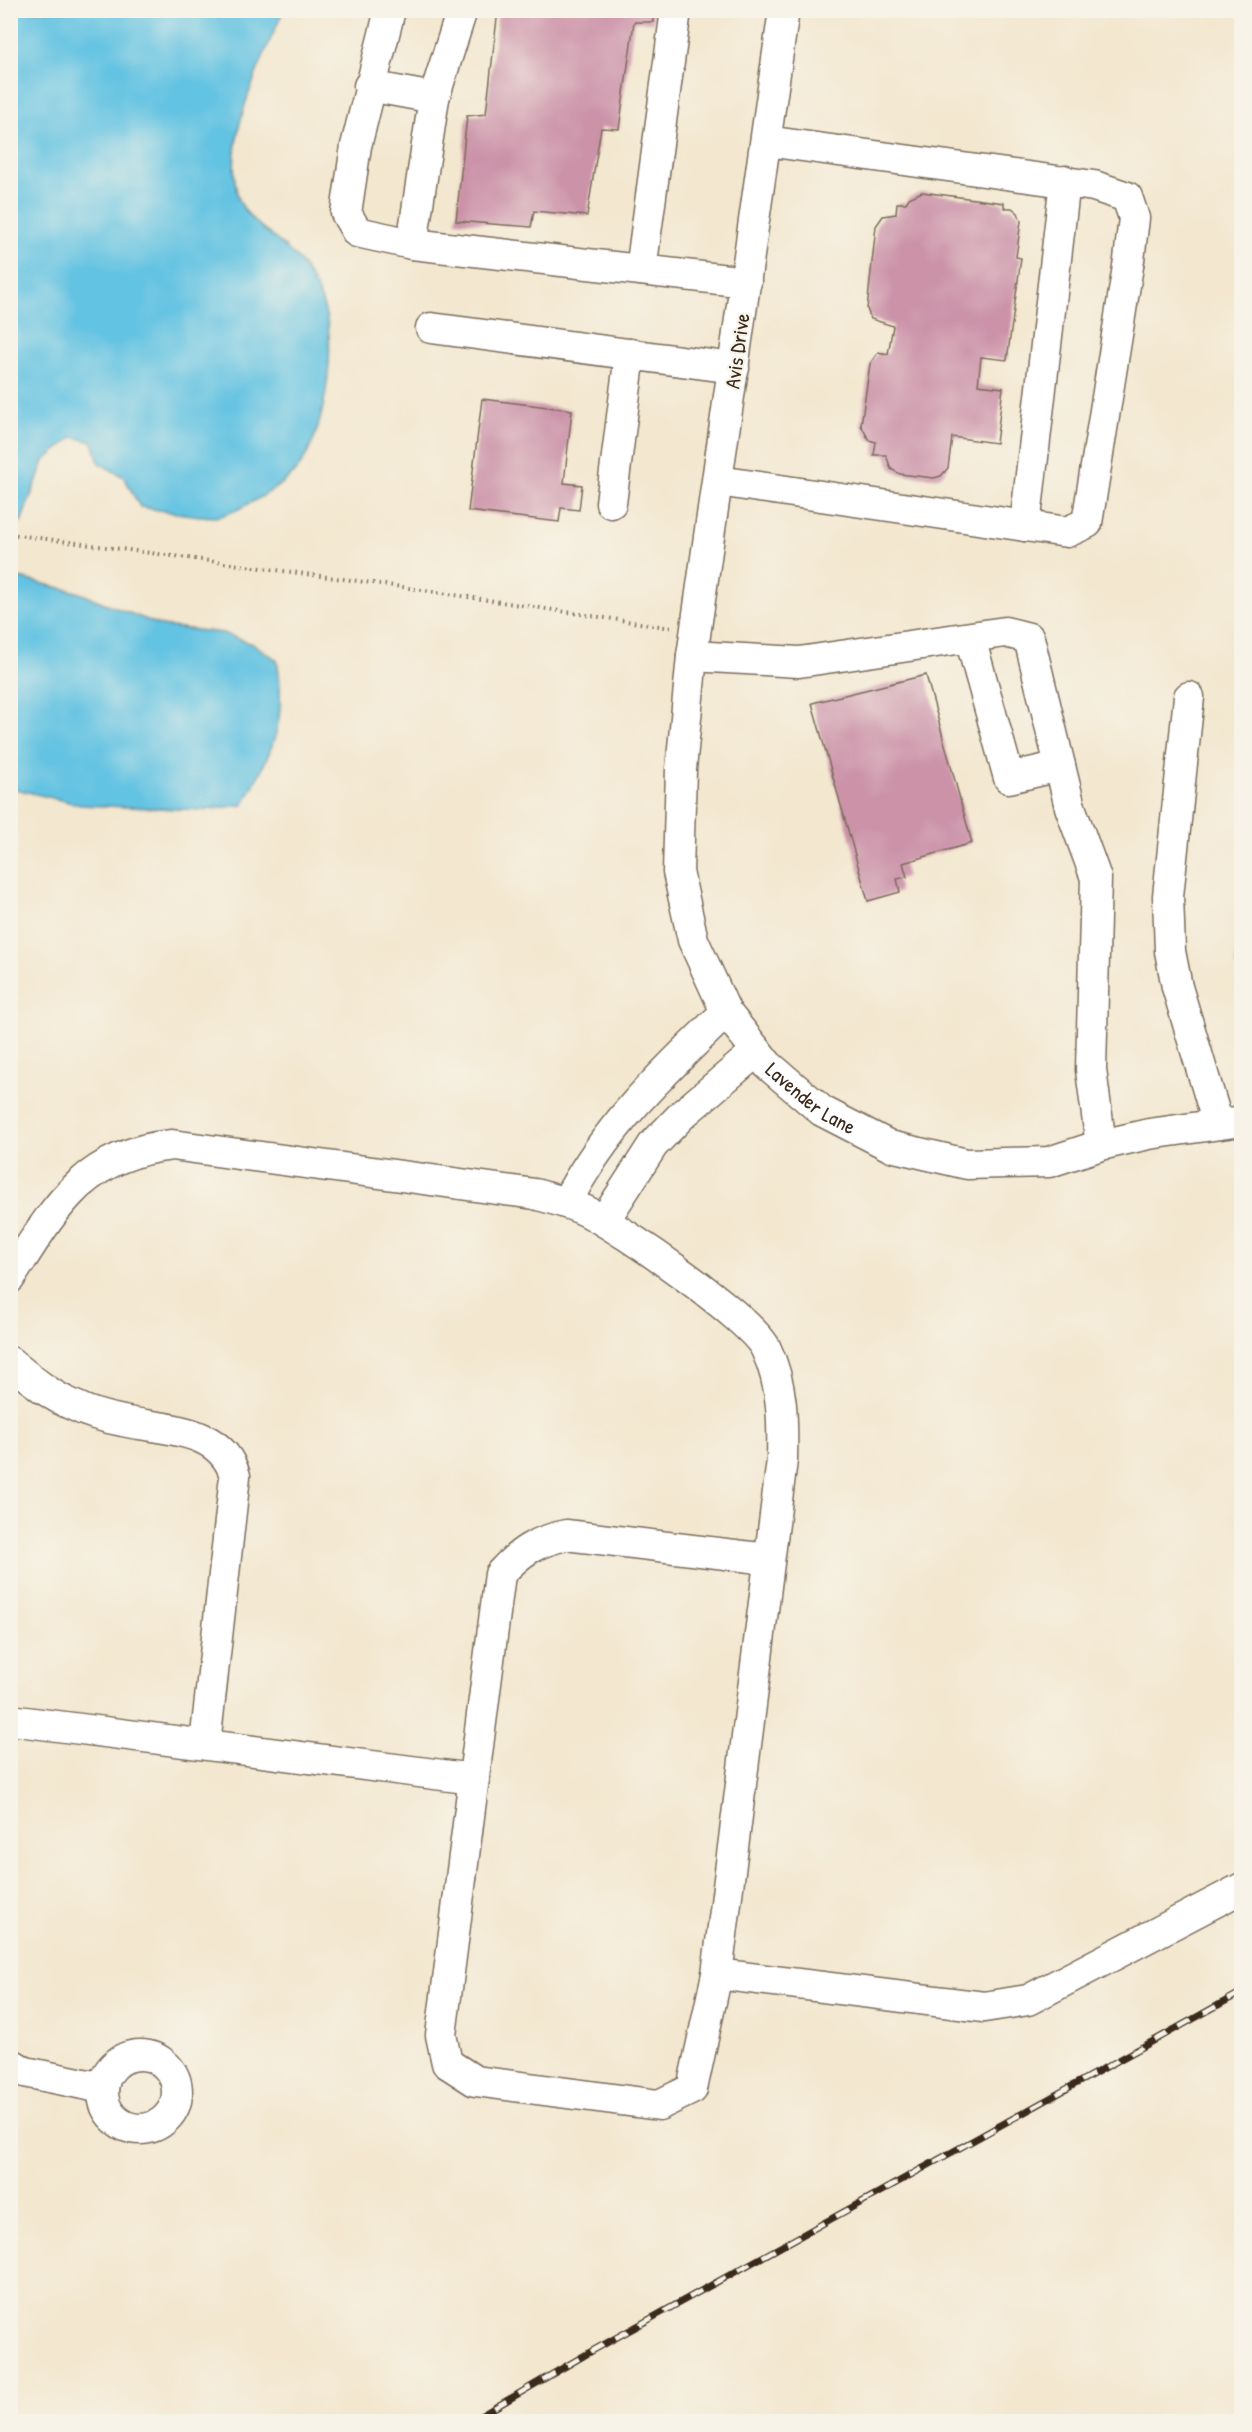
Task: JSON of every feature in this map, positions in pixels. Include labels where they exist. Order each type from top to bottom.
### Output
[{"type":"street","points":[[390,10],[369,86],[346,213],[357,232],[412,244],[746,282]]},
{"type":"street","points":[[412,244],[434,98],[462,10]]},
{"type":"street","points":[[641,270],[676,10]]},
{"type":"street","name":"Avis Drive","points":[[690,692],[694,644],[784,10]]},
{"type":"street","points":[[369,86],[434,98]]},
{"type":"street","points":[[718,481],[1067,532],[1087,523],[1134,218],[1127,197],[1094,186],[766,141]]},
{"type":"street","points":[[1025,526],[1065,181]]},
{"type":"street","points":[[431,328],[734,368]]},
{"type":"street","points":[[611,503],[630,354]]},
{"type":"street","points":[[694,644],[799,662],[1005,632],[1029,638],[1070,807],[1096,878],[1091,1071],[1101,1144]]},
{"type":"street","points":[[970,638],[1009,778],[1060,766]]},
{"type":"street","name":"Lavender Lane","points":[[690,692],[681,769],[678,872],[693,940],[726,1012],[768,1065],[822,1111],[890,1146],[967,1164],[1049,1162],[1101,1144],[1230,1122]]},
{"type":"street","points":[[1189,697],[1168,896],[1170,951],[1177,987],[1230,1122]]},
{"type":"street","points":[[566,1203],[582,1172],[618,1120],[726,1012]]},
{"type":"street","points":[[604,1221],[653,1145],[683,1114],[757,1051]]},
{"type":"street","points":[[10,1278],[58,1206],[87,1176],[114,1158],[142,1148],[172,1145],[196,1147],[535,1194],[566,1203],[604,1221],[741,1318],[765,1346],[778,1380],[783,1409],[782,1460],[717,1974],[692,2089],[659,2105],[475,2081],[447,2063],[441,2035],[500,1574],[517,1556],[541,1541],[566,1535],[768,1559]]},
{"type":"street","points":[[10,1362],[51,1395],[76,1407],[123,1421],[192,1433],[215,1445],[231,1462],[235,1476],[205,1744]]},
{"type":"street","points":[[10,1720],[474,1779]]},
{"type":"street","points":[[717,1974],[984,2007],[1004,2006],[1028,2000],[1242,1888]]},
{"type":"street","points":[[10,2063],[25,2072],[104,2088]]},
{"type":"path","points":[[10,534],[380,583],[694,644]]},
{"type":"water","points":[[10,11],[283,11],[246,102],[239,126],[234,174],[242,206],[258,224],[297,258],[318,293],[328,328],[328,370],[326,392],[315,435],[298,468],[273,489],[240,508],[215,517],[140,507],[124,477],[99,463],[93,442],[73,437],[44,461],[21,522],[11,520]]},
{"type":"water","points":[[11,576],[77,592],[162,626],[223,633],[253,644],[277,660],[280,683],[279,720],[269,752],[243,805],[202,810],[81,805],[11,788]]},
{"type":"building","points":[[498,10],[654,10],[653,22],[634,22],[619,129],[601,128],[587,216],[534,211],[531,227],[456,221],[467,116],[486,114]]},
{"type":"building","points":[[922,192],[1004,203],[1004,208],[1012,208],[1018,213],[1021,221],[1016,257],[1021,258],[1007,360],[981,357],[978,385],[1003,388],[996,443],[952,437],[948,468],[941,476],[934,478],[900,474],[891,469],[886,455],[874,455],[876,442],[869,440],[861,425],[870,364],[878,352],[888,354],[893,326],[871,319],[867,309],[876,226],[883,216],[896,214],[897,203],[906,203],[909,198]]},
{"type":"building","points":[[482,399],[572,410],[564,483],[582,485],[579,510],[561,508],[559,522],[468,511]]},
{"type":"building","points":[[926,675],[972,843],[903,863],[907,877],[897,879],[900,892],[868,901],[812,703]]},
{"type":"building","points":[[1240,930],[1242,931],[1242,968],[1235,967]]},
{"type":"railway","points":[[470,2422],[592,2351],[1242,1992]]}]
